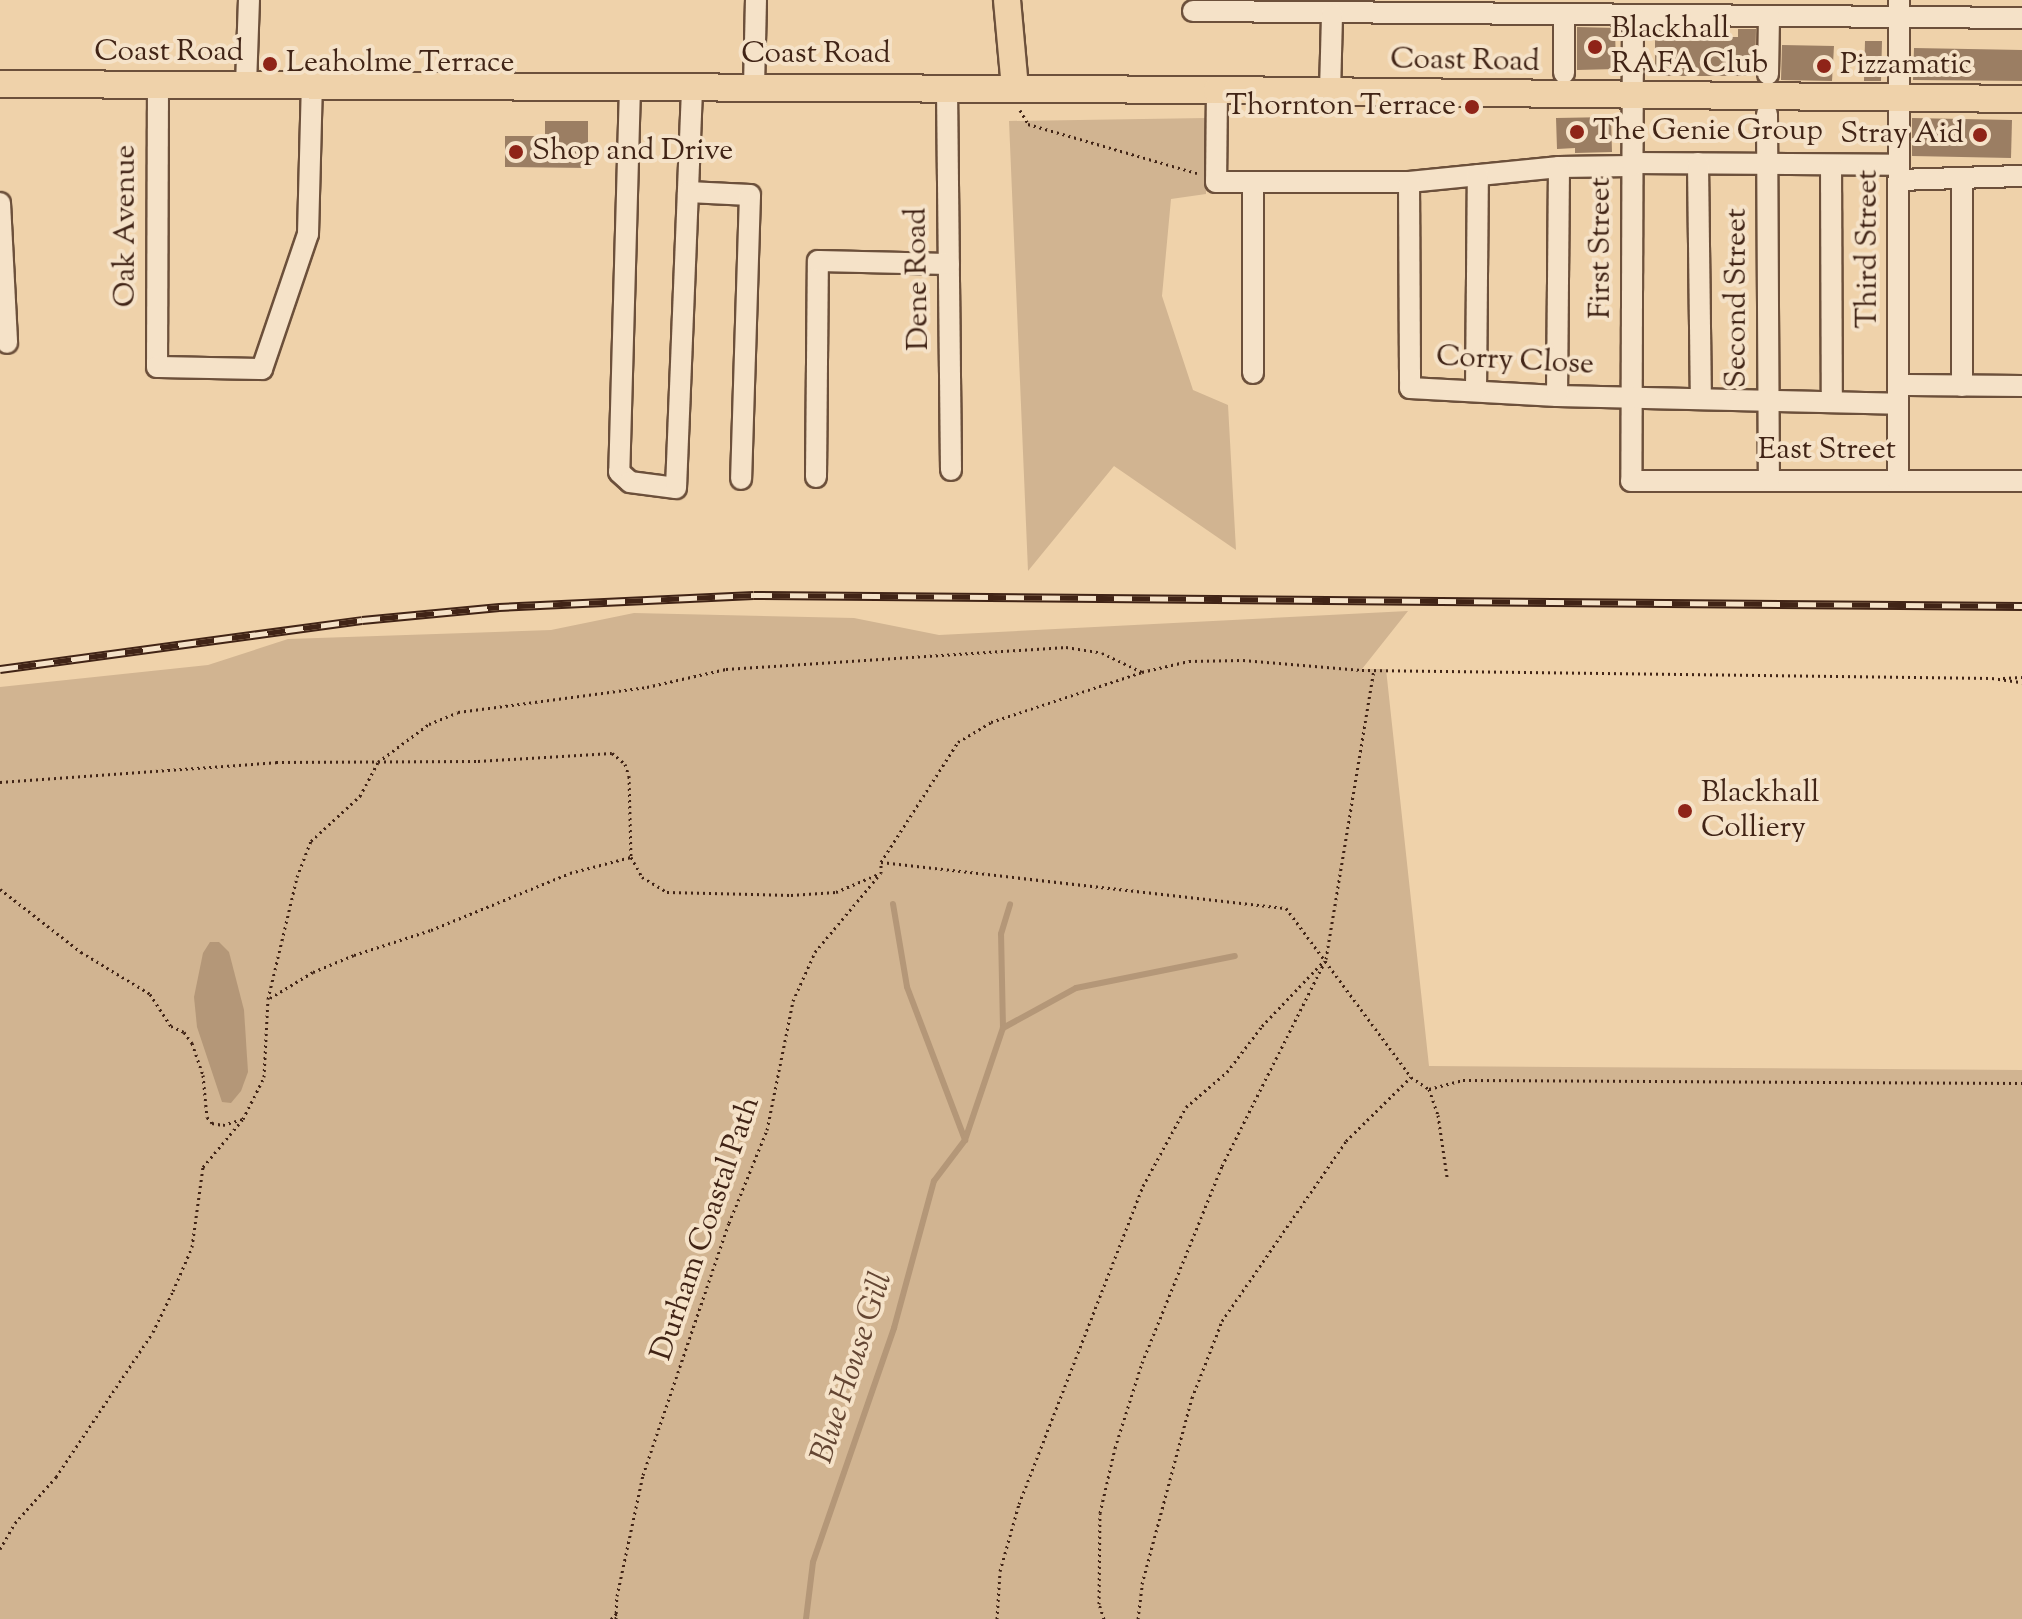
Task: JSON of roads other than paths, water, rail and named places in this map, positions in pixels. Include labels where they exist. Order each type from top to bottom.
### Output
[{"type":"main road","points":[[1007,0],[1015,88]]},
{"type":"main road","name":"Coast Road","points":[[0,84],[1015,88],[2022,99]]},
{"type":"street","points":[[246,85],[249,0]]},
{"type":"street","points":[[754,87],[756,0]]},
{"type":"street","points":[[1193,11],[1769,16],[1899,9],[2022,18]]},
{"type":"street","name":"Third Street","points":[[1898,481],[1899,9]]},
{"type":"street","points":[[1330,92],[1332,14]]},
{"type":"street","points":[[1564,15],[1564,73]]},
{"type":"street","name":"First Street","points":[[1631,481],[1633,16]]},
{"type":"street","points":[[1768,74],[1769,16]]},
{"type":"street","name":"Oak Avenue","points":[[158,85],[157,367],[262,369],[308,234],[312,86]]},
{"type":"street","points":[[630,87],[619,472],[630,482],[653,488],[676,488],[692,87]]},
{"type":"street","name":"Dene Road","points":[[947,88],[951,470]]},
{"type":"street","points":[[1217,90],[1216,182],[1409,182],[1559,167],[1698,163],[1831,165],[1962,178],[2022,176]]},
{"type":"street","name":"Second Street","points":[[1767,114],[1769,481]]},
{"type":"street","points":[[1698,163],[1701,399]]},
{"type":"street","points":[[1831,165],[1832,402]]},
{"type":"street","points":[[1557,396],[1559,167]]},
{"type":"street","points":[[1476,391],[1478,175]]},
{"type":"street","points":[[1962,178],[1962,386]]},
{"type":"street","points":[[1253,182],[1253,373]]},
{"type":"street","name":"Corry Close","points":[[1409,182],[1410,388],[1557,396],[1832,402],[1962,386],[2022,386]]},
{"type":"street","points":[[688,192],[750,195],[741,479]]},
{"type":"street","points":[[0,203],[7,343]]},
{"type":"street","points":[[816,477],[818,261],[949,264]]},
{"type":"street","name":"East Street","points":[[1631,481],[2022,481]]},
{"type":"waterway","name":"Blue House Gill","points":[[893,904],[907,987],[965,1140]]},
{"type":"waterway","name":"Blue House Gill","points":[[1003,1028],[1001,934],[1010,904]]},
{"type":"waterway","name":"Blue House Gill","points":[[806,1619],[813,1562],[894,1328],[934,1181],[965,1140],[1003,1028],[1076,988],[1235,956]]},
{"type":"railway","points":[[0,669],[362,620],[499,607],[754,595],[2022,606]]},
{"type":"place","name":"Blackhall RAFA Club","points":[[1595,47]]},
{"type":"place","name":"Leaholme Terrace","points":[[270,64]]},
{"type":"place","name":"Pizzamatic","points":[[1824,66]]},
{"type":"place","name":"Thornton Terrace","points":[[1472,107]]},
{"type":"place","name":"The Genie Group","points":[[1577,132]]},
{"type":"place","name":"Stray Aid","points":[[1980,135]]},
{"type":"place","name":"Shop and Drive","points":[[516,152]]},
{"type":"place","name":"Blackhall Colliery","points":[[1685,811]]}]
